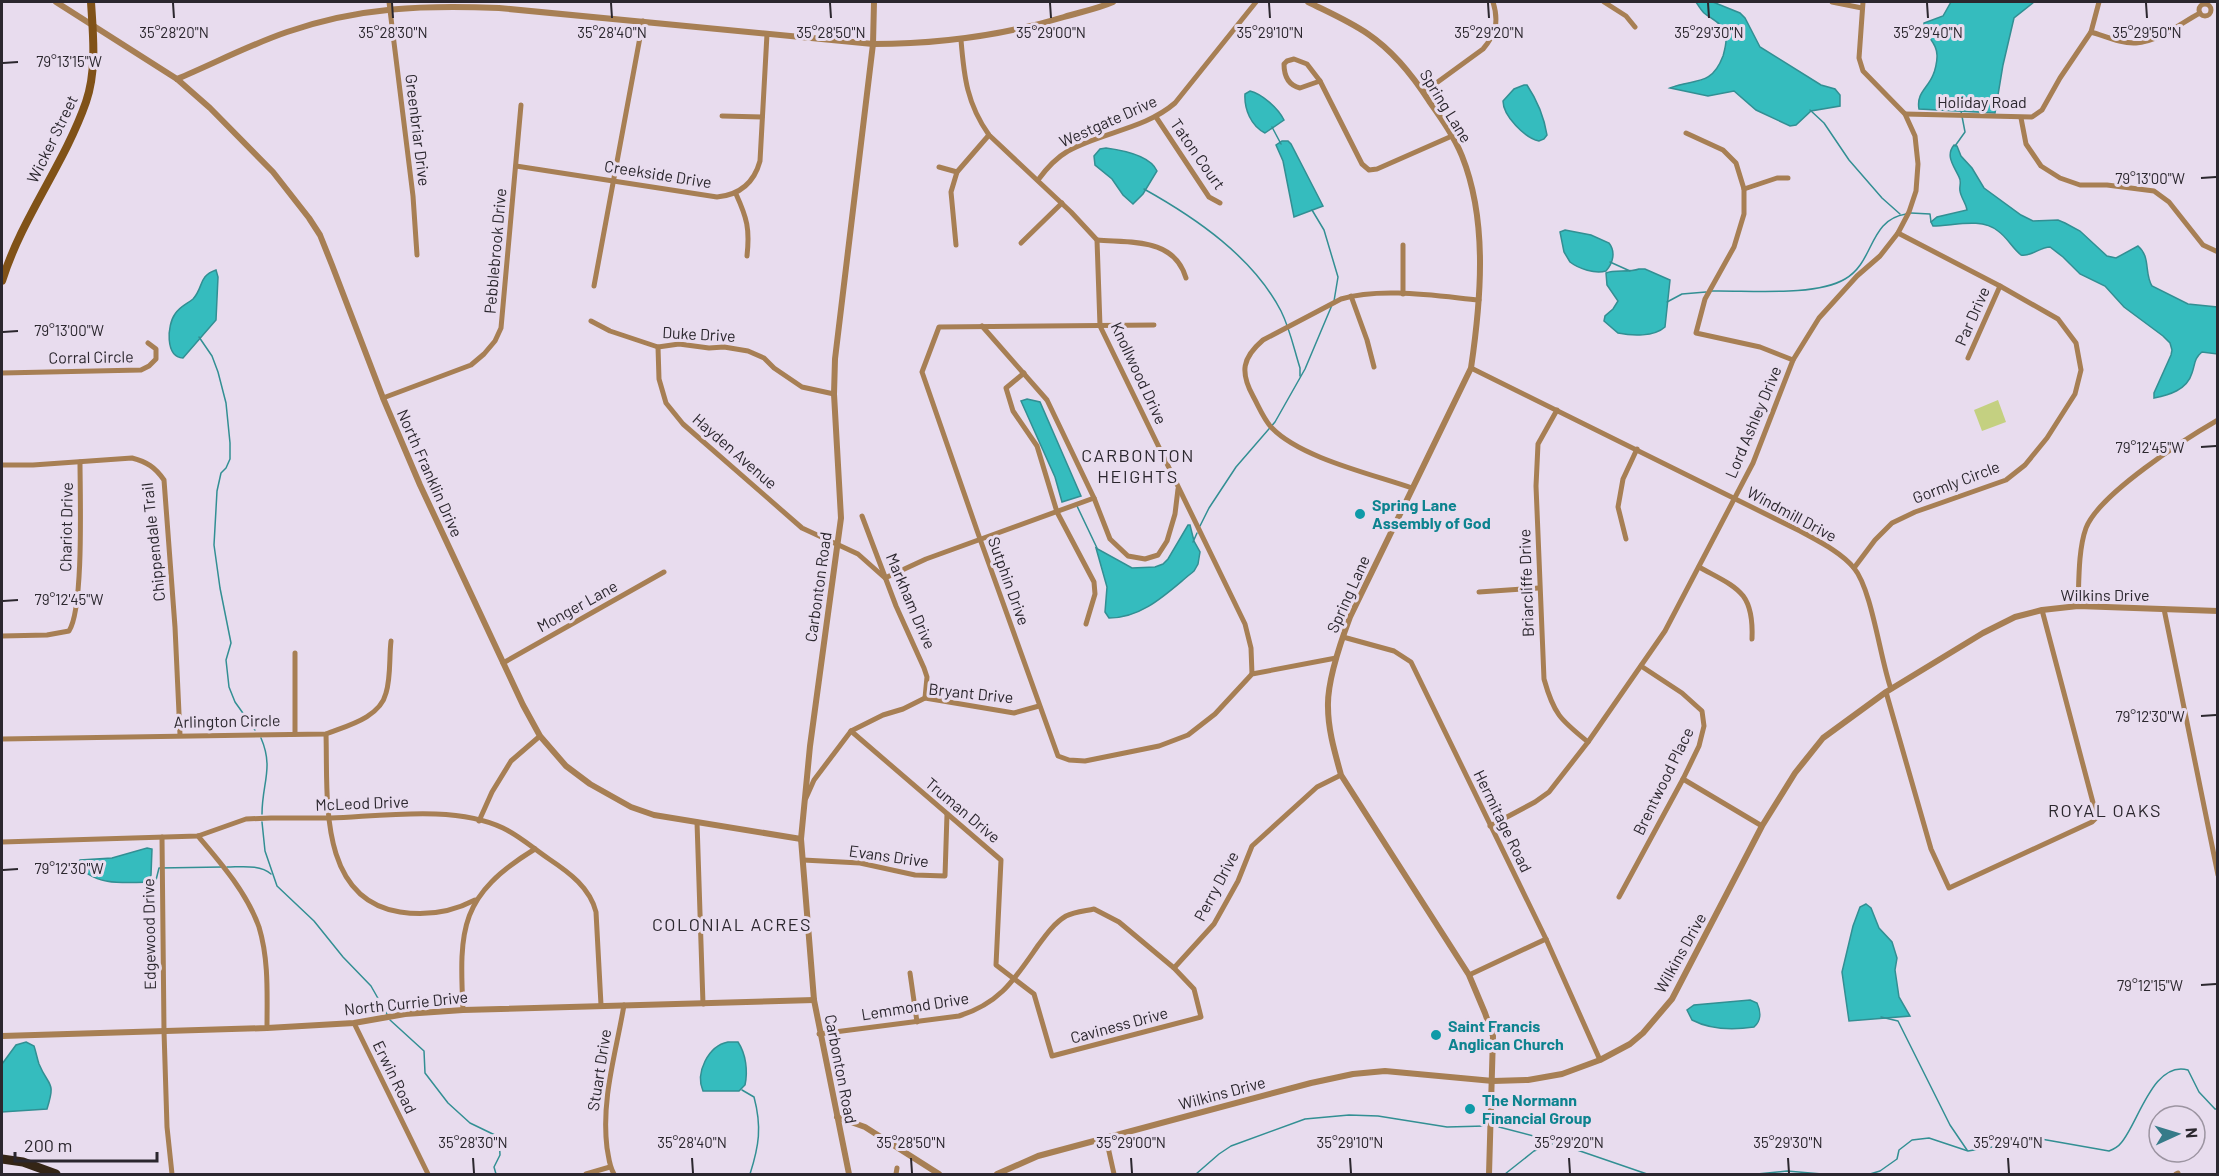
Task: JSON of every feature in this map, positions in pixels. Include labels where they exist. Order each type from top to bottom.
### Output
[{"type":"highway","points":[[2,1159],[23,1162],[56,1174]]},
{"type":"main road","name":"Wicker Street","points":[[2,281],[24,224],[66,148],[87,101],[94,65],[91,2]]},
{"type":"street","name":"North Franklin Drive","points":[[56,2],[177,79],[210,108],[273,172],[320,235],[382,398],[420,485],[523,705],[540,736],[566,766],[611,797],[654,815],[801,839]]},
{"type":"street","name":"Carbonton Road","points":[[849,1174],[819,1034],[814,1000],[801,839],[803,805],[841,516],[834,394],[836,342],[873,44],[874,2]]},
{"type":"street","points":[[177,79],[286,32],[389,5],[499,5],[873,44],[918,44],[961,40],[1029,28],[1113,2]]},
{"type":"street","name":"Westgate Drive","points":[[1038,180],[1051,165],[1070,150],[1156,117],[1175,103],[1256,2]]},
{"type":"street","name":"Spring Lane","points":[[1308,2],[1369,34],[1395,56],[1424,92],[1452,136],[1462,156],[1473,195],[1479,235],[1479,300],[1471,368],[1350,617],[1336,658],[1327,706],[1333,746],[1341,775],[1469,975],[1493,1036],[1488,1174]]},
{"type":"street","points":[[1424,92],[1483,49],[1489,42],[1497,19],[1493,2]]},
{"type":"street","points":[[1604,2],[1626,16],[1635,27]]},
{"type":"street","points":[[1832,2],[1862,5]]},
{"type":"street","name":"Holiday Road","points":[[1905,114],[2032,117],[2042,111],[2060,78],[2091,32],[2099,2]]},
{"type":"street","points":[[2091,32],[2124,42],[2137,43],[2153,39],[2200,13],[2199,9],[2203,5],[2210,6],[2217,2]]},
{"type":"street","name":"Greenbriar Drive","points":[[389,5],[413,196],[417,255]]},
{"type":"street","name":"Lord Ashley Drive","points":[[1490,826],[1549,792],[1588,742],[1665,632],[1753,463],[1793,360],[1819,318],[1880,256],[1898,233],[1916,191],[1918,170],[1915,136],[1905,114],[1863,71],[1859,58],[1862,5]]},
{"type":"street","points":[[594,286],[643,21]]},
{"type":"street","points":[[747,256],[748,222],[736,194],[745,187],[757,171],[760,161],[767,34]]},
{"type":"street","points":[[961,40],[965,86],[978,120],[989,135],[1038,180],[1097,240],[1140,242],[1166,250],[1183,268],[1186,278]]},
{"type":"street","points":[[1320,81],[1300,88],[1294,87],[1286,78],[1284,64],[1294,59],[1307,64],[1320,81],[1362,164],[1369,170],[1377,169],[1452,136]]},
{"type":"street","name":"Pebblebrook Drive","points":[[382,398],[471,364],[495,341],[504,314],[504,278],[521,105]]},
{"type":"street","points":[[722,116],[762,117]]},
{"type":"street","name":"Taton Court","points":[[1156,117],[1209,197],[1220,203]]},
{"type":"street","points":[[2021,118],[2026,144],[2040,166],[2060,178],[2080,185],[2108,185],[2154,191],[2169,202],[2203,245],[2217,252]]},
{"type":"street","points":[[1686,133],[1723,150],[1736,163],[1744,189],[1744,214],[1734,247],[1705,299],[1696,333],[1760,347],[1793,360]]},
{"type":"street","points":[[956,245],[951,192],[957,172],[989,135]]},
{"type":"street","name":"Creekside Drive","points":[[516,166],[717,197],[736,194]]},
{"type":"street","points":[[939,167],[957,172]]},
{"type":"street","points":[[1744,189],[1777,178],[1788,178]]},
{"type":"street","points":[[1021,243],[1062,204]]},
{"type":"street","name":"Gormly Circle","points":[[1854,568],[1875,540],[1892,523],[1915,512],[2006,480],[2025,465],[2047,438],[2074,394],[2081,370],[2076,343],[2058,319],[1898,233]]},
{"type":"street","name":"Knollwood Drive","points":[[1097,240],[1100,326],[1245,624],[1251,648],[1252,674]]},
{"type":"street","points":[[1403,294],[1404,245]]},
{"type":"street","name":"Par Drive","points":[[1968,358],[2000,286]]},
{"type":"street","points":[[1412,488],[1304,451],[1284,440],[1270,426],[1245,382],[1245,364],[1252,350],[1263,340],[1351,296],[1403,294],[1479,300]]},
{"type":"street","points":[[1351,296],[1374,367]]},
{"type":"street","name":"Duke Drive","points":[[591,321],[610,331],[658,347],[679,344],[748,351],[764,358],[774,368],[802,387],[834,394]]},
{"type":"street","name":"Sutphin Drive","points":[[1154,325],[939,327],[922,372],[1058,756],[1069,760],[1085,761],[1159,746],[1188,735],[1215,714],[1252,674]]},
{"type":"street","points":[[982,326],[1047,400],[1094,498],[1110,539],[1128,556],[1145,559],[1158,555],[1167,541],[1178,487]]},
{"type":"street","name":"Corral Circle","points":[[2,373],[141,370],[156,359],[156,349],[148,343]]},
{"type":"street","name":"Hayden Avenue","points":[[658,347],[659,379],[666,403],[683,424],[802,528],[858,554],[885,578]]},
{"type":"street","name":"Windmill Drive","points":[[1471,368],[1814,538],[1854,568],[1864,591],[1931,849],[1949,888],[2092,822],[2096,818],[2042,610]]},
{"type":"street","points":[[1024,373],[1006,388],[1013,411],[1037,446],[1057,512],[1094,582],[1095,594],[1086,624]]},
{"type":"street","name":"Briarcliffe Drive","points":[[1557,410],[1538,444],[1536,486],[1544,679],[1550,700],[1562,720],[1588,742]]},
{"type":"street","points":[[2078,606],[2083,539],[2093,515],[2109,496],[2217,420]]},
{"type":"street","points":[[1626,540],[1618,507],[1623,479],[1637,449]]},
{"type":"street","name":"Chippendale Trail","points":[[2,465],[132,458],[156,468],[164,480],[180,735]]},
{"type":"street","name":"Chariot Drive","points":[[2,636],[47,635],[69,631],[72,626],[78,594],[80,462]]},
{"type":"street","points":[[885,578],[926,559],[1094,498]]},
{"type":"street","name":"Markham Drive","points":[[862,516],[885,578],[924,668],[927,677],[925,698]]},
{"type":"street","points":[[1700,567],[1740,590],[1749,603],[1753,625],[1752,639]]},
{"type":"street","name":"Monger Lane","points":[[503,663],[664,572]]},
{"type":"street","points":[[1479,592],[1539,588]]},
{"type":"street","name":"Wilkins Drive","points":[[997,1174],[1038,1156],[1311,1083],[1353,1074],[1385,1071],[1493,1081],[1528,1080],[1562,1074],[1600,1060],[1630,1044],[1649,1028],[1672,999],[1762,826],[1795,773],[1823,738],[1888,690],[1983,633],[2015,617],[2042,610],[2078,606],[2217,611]]},
{"type":"street","points":[[2164,609],[2217,875]]},
{"type":"street","name":"Hermitage Road","points":[[1343,637],[1394,651],[1411,662],[1546,939],[1600,1060]]},
{"type":"street","name":"Arlington Circle","points":[[2,740],[326,734],[361,721],[380,705],[386,694],[391,641]]},
{"type":"street","points":[[295,653],[295,734]]},
{"type":"street","points":[[1252,674],[1336,658]]},
{"type":"street","name":"Brentwood Place","points":[[1619,897],[1683,779],[1699,746],[1704,726],[1702,711],[1682,693],[1641,666]]},
{"type":"street","name":"Bryant Drive","points":[[803,805],[814,780],[851,731],[884,715],[925,698],[1014,713],[1039,706]]},
{"type":"street","name":"Truman Drive","points":[[851,731],[1001,860],[996,965],[1034,994],[1052,1056]]},
{"type":"street","points":[[326,734],[328,818],[332,843],[340,869],[358,891],[372,903],[395,911],[415,914],[432,914],[462,907],[475,900],[513,862],[535,849]]},
{"type":"street","points":[[479,821],[492,792],[511,761],[540,736]]},
{"type":"street","name":"Perry Drive","points":[[1174,968],[1214,924],[1238,881],[1252,846],[1317,787],[1341,775]]},
{"type":"street","points":[[1683,779],[1762,826]]},
{"type":"street","name":"McLeod Drive","points":[[2,842],[198,836],[246,819],[430,814],[479,821],[502,828],[535,849],[564,869],[587,890],[593,899],[596,912],[600,1005]]},
{"type":"street","name":"Evans Drive","points":[[803,860],[860,863],[915,875],[945,876],[947,814]]},
{"type":"street","points":[[698,822],[703,1004]]},
{"type":"street","points":[[198,836],[220,861],[245,898],[259,928],[267,970],[267,1028]]},
{"type":"street","name":"Edgewood Drive","points":[[162,837],[164,1031],[167,1127],[172,1174]]},
{"type":"street","points":[[463,1010],[462,944],[466,923],[475,900]]},
{"type":"street","name":"Lemmond Drive","points":[[819,1034],[958,1016],[979,1010],[1001,994],[1014,980],[1048,931],[1066,916],[1094,909],[1119,922],[1174,968],[1194,989],[1201,1017],[1193,1019]]},
{"type":"street","points":[[1469,975],[1546,939]]},
{"type":"street","points":[[910,973],[917,1022]]},
{"type":"street","name":"North Currie Drive","points":[[2,1036],[267,1028],[354,1023],[405,1014],[463,1010],[814,1000]]},
{"type":"street","name":"Stuart Drive","points":[[614,1174],[610,1167],[605,1099],[624,1005]]},
{"type":"street","name":"Caviness Drive","points":[[1052,1056],[1193,1019]]},
{"type":"street","name":"Erwin Road","points":[[354,1023],[428,1174]]},
{"type":"street","points":[[837,1117],[865,1127],[939,1174]]},
{"type":"street","points":[[1106,1138],[1114,1174]]},
{"type":"street","points":[[586,1174],[610,1167]]},
{"type":"green space","points":[[1998,400],[2006,422],[1982,431],[1974,410]]},
{"type":"water","points":[[1696,2],[1713,2],[1740,13],[1760,47],[1821,85],[1835,89],[1840,95],[1840,106],[1811,111],[1796,125],[1790,126],[1756,110],[1734,91],[1708,96],[1670,88],[1707,78],[1713,73],[1723,56],[1726,41],[1724,29],[1704,13]]},
{"type":"water","points":[[1951,2],[2034,2],[2014,18],[1995,113],[1919,109],[1919,99],[1931,80],[1937,59],[1937,52],[1924,23],[1943,16]]},
{"type":"water","points":[[1527,85],[1534,97],[1544,122],[1547,135],[1539,141],[1527,136],[1516,126],[1504,107],[1503,101],[1514,89]]},
{"type":"water","points":[[1250,91],[1269,102],[1284,120],[1265,133],[1260,130],[1252,122],[1246,105],[1245,94]]},
{"type":"water","points":[[1282,141],[1288,141],[1291,144],[1323,206],[1294,217],[1283,161],[1276,145]]},
{"type":"water","points":[[1954,145],[1957,146],[1961,156],[1972,168],[1984,188],[2021,215],[2033,221],[2058,220],[2065,223],[2080,231],[2107,256],[2116,258],[2138,246],[2145,255],[2152,286],[2188,304],[2217,307],[2217,354],[2202,352],[2199,354],[2190,379],[2182,388],[2154,398],[2154,393],[2171,355],[2170,343],[2124,307],[2105,286],[2080,274],[2050,247],[2028,255],[2021,255],[2001,233],[1983,224],[1933,226],[1931,222],[1937,217],[1967,210],[1961,194],[1960,179],[1950,157]]},
{"type":"water","points":[[1106,148],[1142,157],[1157,171],[1143,194],[1133,204],[1123,195],[1112,179],[1095,165],[1094,156],[1100,149]]},
{"type":"water","points":[[1565,230],[1591,235],[1609,243],[1613,257],[1606,271],[1587,270],[1570,262],[1564,252],[1560,232]]},
{"type":"water","points":[[1645,269],[1670,280],[1665,327],[1649,334],[1618,333],[1604,321],[1605,316],[1618,301],[1607,285],[1606,273]]},
{"type":"water","points":[[216,270],[218,277],[216,320],[183,358],[177,356],[170,347],[169,340],[172,319],[179,309],[193,299],[206,275]]},
{"type":"water","points":[[1027,399],[1040,402],[1081,496],[1062,502],[1055,477],[1021,401]]},
{"type":"water","points":[[1190,525],[1194,541],[1200,552],[1194,571],[1145,608],[1122,617],[1109,618],[1105,612],[1107,587],[1096,548],[1132,568],[1155,567],[1168,559]]},
{"type":"water","points":[[147,848],[152,849],[151,875],[148,882],[109,882],[91,876],[78,863],[80,860],[112,858]]},
{"type":"water","points":[[1866,904],[1871,908],[1879,928],[1892,942],[1897,958],[1895,970],[1899,997],[1910,1016],[1849,1021],[1842,972],[1853,926],[1860,907]]},
{"type":"water","points":[[1750,1000],[1757,1003],[1760,1013],[1760,1019],[1754,1027],[1731,1029],[1707,1026],[1692,1020],[1687,1010],[1694,1005]]},
{"type":"water","points":[[26,1042],[34,1046],[39,1064],[51,1088],[47,1109],[2,1112],[2,1064],[16,1045]]},
{"type":"water","points":[[728,1042],[738,1042],[745,1057],[745,1085],[739,1091],[703,1091],[701,1076],[705,1061],[715,1049]]},
{"type":"waterway","points":[[1810,110],[1824,123],[1849,160],[1882,198],[1900,214]]},
{"type":"waterway","points":[[1955,146],[1965,132],[1961,111]]},
{"type":"waterway","points":[[1272,127],[1281,144]]},
{"type":"waterway","points":[[1144,189],[1203,226],[1239,256],[1255,273],[1281,311],[1300,368],[1300,376]]},
{"type":"waterway","points":[[1312,210],[1324,230],[1338,277],[1334,301]]},
{"type":"waterway","points":[[1911,213],[1930,214],[1931,222]]},
{"type":"waterway","points":[[1711,291],[1761,292],[1832,285],[1855,272],[1885,224],[1906,214]]},
{"type":"waterway","points":[[1610,262],[1630,271]]},
{"type":"waterway","points":[[1667,302],[1682,294],[1706,292]]},
{"type":"waterway","points":[[1200,526],[1236,467],[1275,422],[1305,369],[1332,305]]},
{"type":"waterway","points":[[199,337],[212,356],[218,372],[226,403],[230,443],[230,459],[221,473],[217,491],[214,545],[231,643],[226,660],[229,687],[235,702],[255,730]]},
{"type":"waterway","points":[[1077,506],[1097,548]]},
{"type":"waterway","points":[[1193,542],[1197,533]]},
{"type":"waterway","points":[[261,738],[267,758],[262,814]]},
{"type":"waterway","points":[[262,822],[265,851],[277,886],[314,921],[343,957],[371,986],[388,1016]]},
{"type":"waterway","points":[[149,880],[156,880],[159,868],[222,867]]},
{"type":"waterway","points":[[227,867],[256,867],[271,874]]},
{"type":"waterway","points":[[1881,1017],[1898,1021],[1950,1125],[1967,1150]]},
{"type":"waterway","points":[[390,1020],[424,1051],[425,1073],[448,1103],[470,1123],[499,1137],[500,1155],[494,1167],[496,1174]]},
{"type":"waterway","points":[[1870,1174],[1880,1171],[1897,1159],[1899,1150],[1912,1140],[1929,1138],[1968,1151],[2041,1139],[2109,1151],[2119,1146],[2156,1084],[2176,1069],[2188,1070],[2199,1092],[2215,1109],[2218,1109]]},
{"type":"waterway","points":[[742,1090],[754,1097],[759,1127],[756,1154],[750,1174]]},
{"type":"waterway","points":[[1196,1174],[1231,1146],[1305,1119],[1349,1115],[1378,1116],[1447,1127],[1485,1126]]},
{"type":"waterway","points":[[1499,1127],[1545,1139],[1647,1174]]},
{"type":"waterway","points":[[1505,1174],[1534,1151],[1552,1144]]},
{"type":"waterway","points":[[1757,1174],[1787,1171],[1822,1174]]},
{"type":"place","name":"Spring Lane Assembly of God","points":[[1360,514]]},
{"type":"place","name":"Saint Francis Anglican Church","points":[[1436,1035]]},
{"type":"place","name":"The Normann Financial Group","points":[[1470,1109]]},
{"type":"district","name":"CARBONTON HEIGHTS","points":[[1138,466]]},
{"type":"district","name":"ROYAL OAKS","points":[[2105,811]]},
{"type":"district","name":"COLONIAL ACRES","points":[[732,925]]}]
